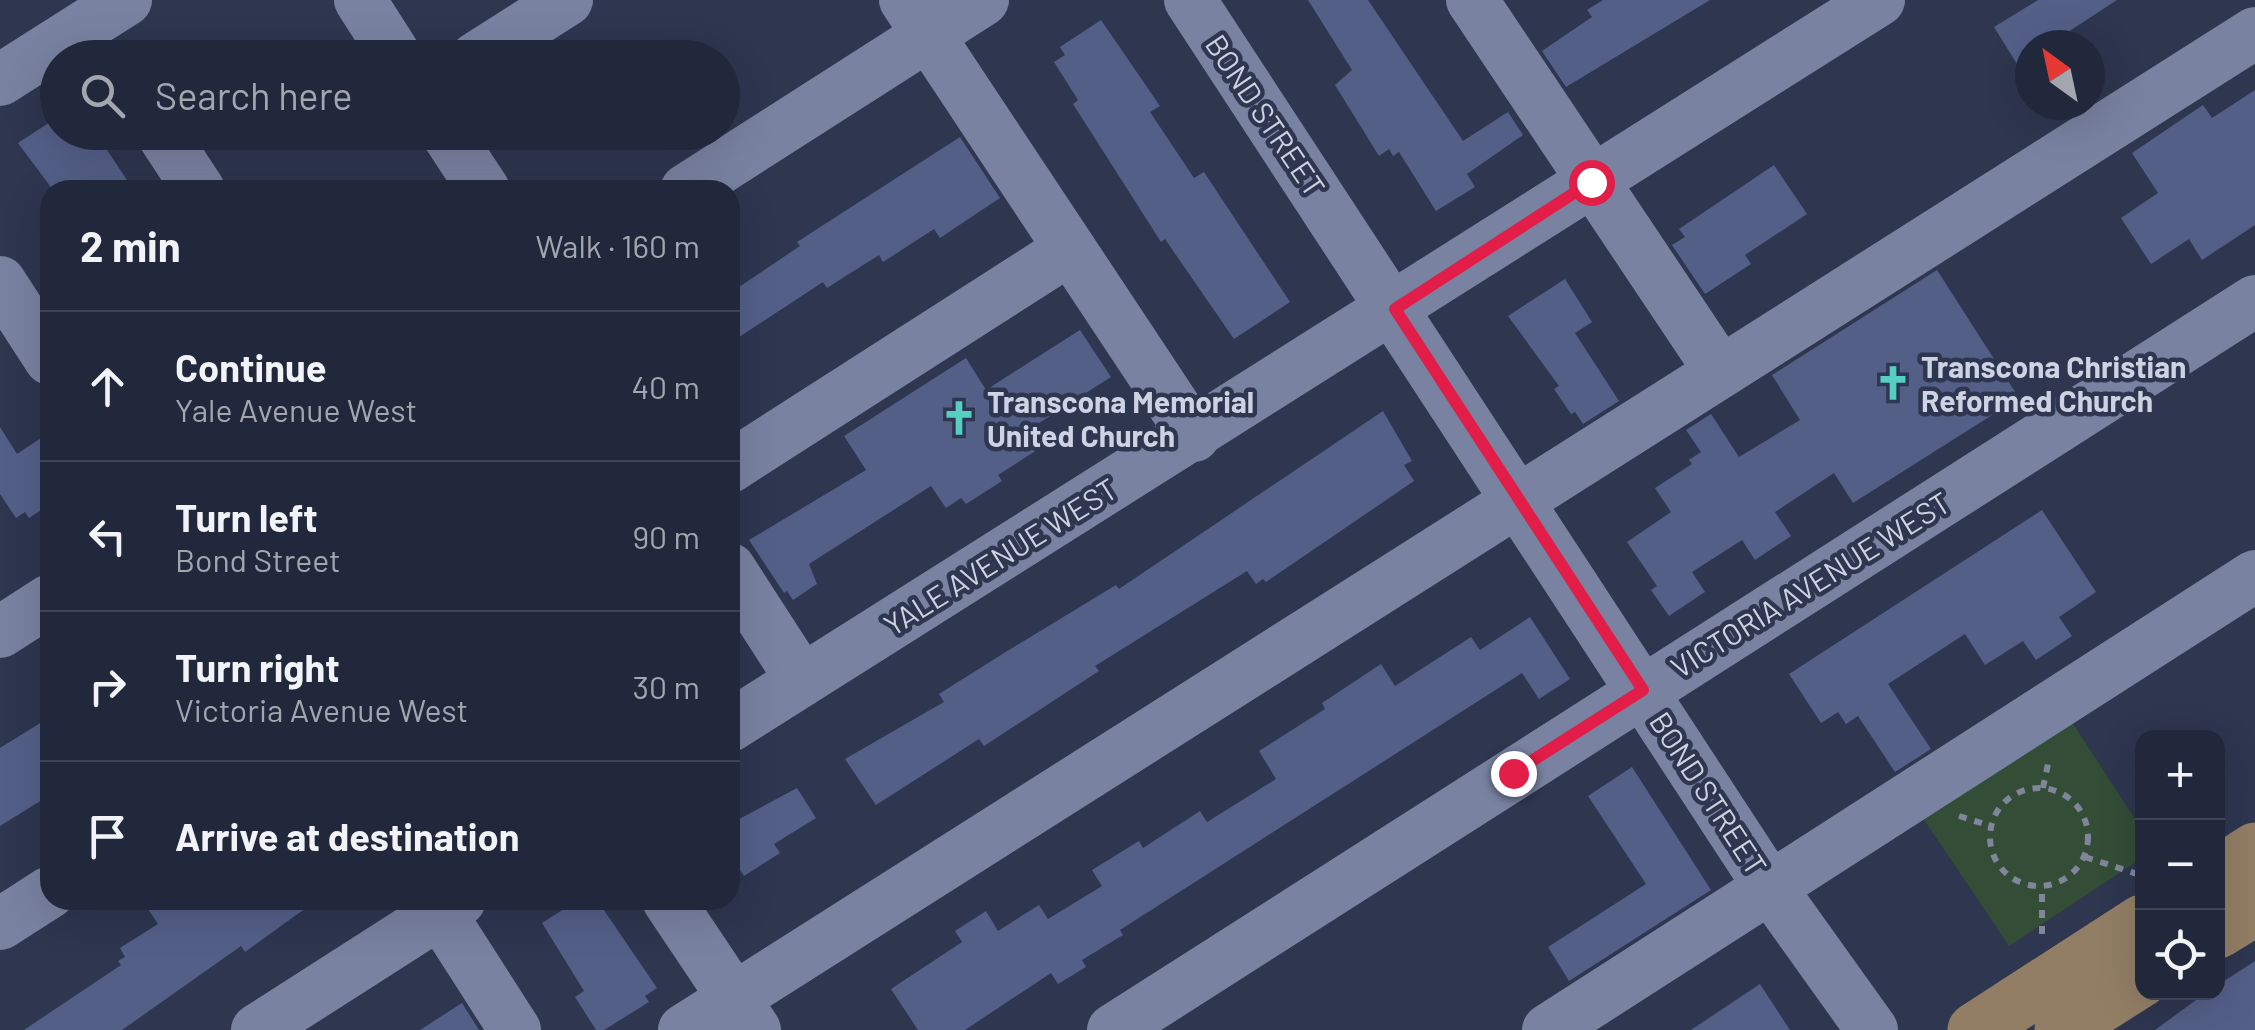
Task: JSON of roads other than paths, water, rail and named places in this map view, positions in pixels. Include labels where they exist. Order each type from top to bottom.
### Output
[{"type":"main road","points":[[2225,869],[2255,850]]},
{"type":"main road","points":[[1975,1030],[2135,904]]},
{"type":"main road","points":[[2225,927],[2255,908]]},
{"type":"main road","points":[[2062,1030],[2135,983]]},
{"type":"street","points":[[360,0],[386,40]]},
{"type":"street","points":[[505,40],[568,0]]},
{"type":"street","points":[[740,150],[917,18],[983,0]]},
{"type":"street","name":"BOND STREET","points":[[1190,0],[1769,886],[1872,1030]]},
{"type":"street","points":[[1472,0],[1720,371]]},
{"type":"street","name":"YALE AVENUE WEST","points":[[740,719],[1879,0]]},
{"type":"street","points":[[917,18],[1194,436]]},
{"type":"street","points":[[67,40],[101,20]]},
{"type":"street","points":[[684,1030],[745,1014],[1518,499],[2255,33]]},
{"type":"street","points":[[0,80],[40,56]]},
{"type":"street","points":[[173,150],[192,180]]},
{"type":"street","points":[[458,150],[477,180]]},
{"type":"street","points":[[699,180],[740,150]]},
{"type":"street","points":[[740,461],[1070,249]]},
{"type":"street","points":[[0,282],[27,347]]},
{"type":"street","name":"VICTORIA AVENUE WEST","points":[[1112,1030],[2255,301]]},
{"type":"street","points":[[1548,1030],[2255,576]]},
{"type":"street","points":[[740,585],[801,679]]},
{"type":"street","points":[[0,632],[40,606]]},
{"type":"street","points":[[0,924],[40,898]]},
{"type":"street","points":[[257,1030],[432,910]]},
{"type":"street","points":[[436,910],[515,1030]]},
{"type":"street","points":[[675,910],[745,1014]]},
{"type":"place","name":"Transcona Christian Reformed Church","points":[[1893,383]]},
{"type":"place","name":"Transcona Memorial United Church","points":[[959,418]]}]
